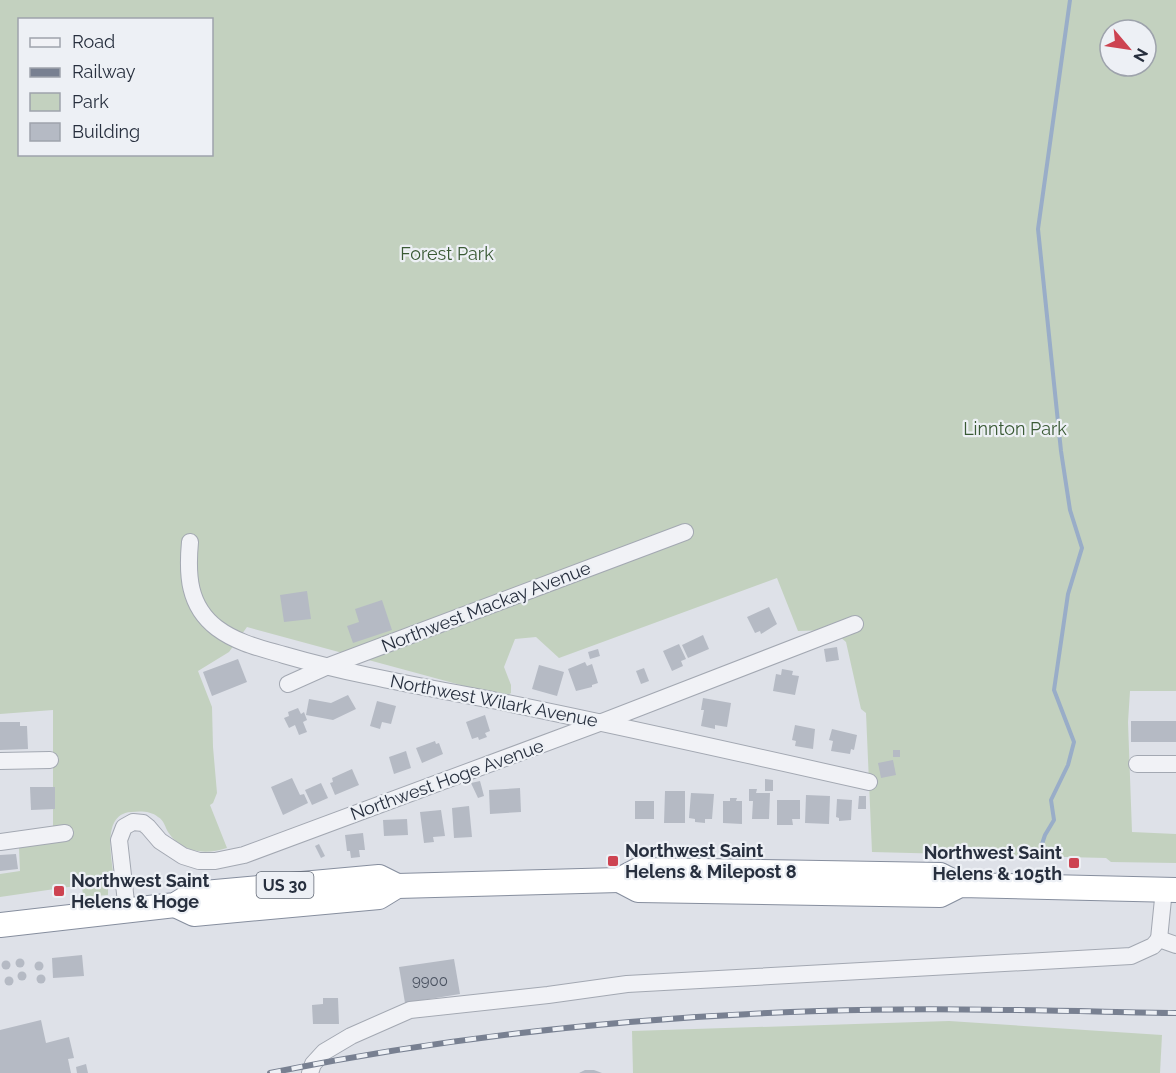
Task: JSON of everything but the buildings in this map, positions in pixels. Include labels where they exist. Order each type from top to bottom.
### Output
[{"type":"highway","name":"US 30","points":[[0,926],[175,906],[192,894],[379,877],[397,886],[619,880],[638,870],[723,870],[940,875],[960,885],[1170,889]]},
{"type":"street","name":"Northwest Mackay Avenue","points":[[288,684],[326,667],[685,532]]},
{"type":"street","name":"Northwest Wilark Avenue","points":[[190,542],[187,570],[192,594],[202,612],[214,626],[247,645],[326,667],[603,722],[869,782]]},
{"type":"street","name":"Northwest Hoge Avenue","points":[[128,910],[119,840],[124,827],[133,822],[148,826],[160,841],[183,856],[199,861],[215,861],[244,855],[603,722],[855,624]]},
{"type":"street","points":[[0,761],[50,760]]},
{"type":"street","points":[[1137,764],[1176,764]]},
{"type":"street","points":[[6,841],[65,833]]},
{"type":"street","points":[[310,1073],[313,1064],[324,1052],[351,1036],[410,1010],[627,984],[1131,956],[1153,946],[1159,939],[1170,889]]},
{"type":"street","points":[[1159,939],[1176,945]]},
{"type":"green space","points":[[0,0],[1176,0],[1176,691],[1130,691],[1128,722],[1132,832],[1176,834],[1176,863],[1111,862],[1106,858],[872,852],[866,713],[861,709],[846,642],[832,630],[798,631],[777,578],[559,658],[536,637],[515,639],[504,667],[511,685],[511,693],[505,697],[247,627],[229,652],[198,671],[212,707],[217,793],[210,805],[227,848],[202,852],[187,848],[174,839],[162,820],[155,815],[131,812],[115,821],[112,829],[110,839],[114,880],[108,881],[108,895],[83,897],[82,885],[0,897],[0,874],[20,871],[19,848],[53,840],[53,710],[0,714]]},
{"type":"green space","points":[[949,1021],[1162,1035],[1160,1073],[633,1073],[632,1031]]},
{"type":"waterway","points":[[1042,844],[1054,820],[1051,800],[1068,765],[1074,742],[1054,690],[1068,594],[1082,548],[1070,510],[1061,451],[1038,229],[1070,0]]},
{"type":"railway","points":[[270,1073],[475,1039],[543,1030],[681,1018],[908,1009],[1176,1013]]},
{"type":"place","name":"Northwest Saint Helens & Milepost 8","points":[[613,861]]},
{"type":"place","name":"Northwest Saint Helens & 105th","points":[[1074,863]]},
{"type":"place","name":"Northwest Saint Helens & Hoge","points":[[59,891]]},
{"type":"park label","name":"Forest Park","points":[[447,254]]},
{"type":"park label","name":"Linnton Park","points":[[1015,429]]}]
